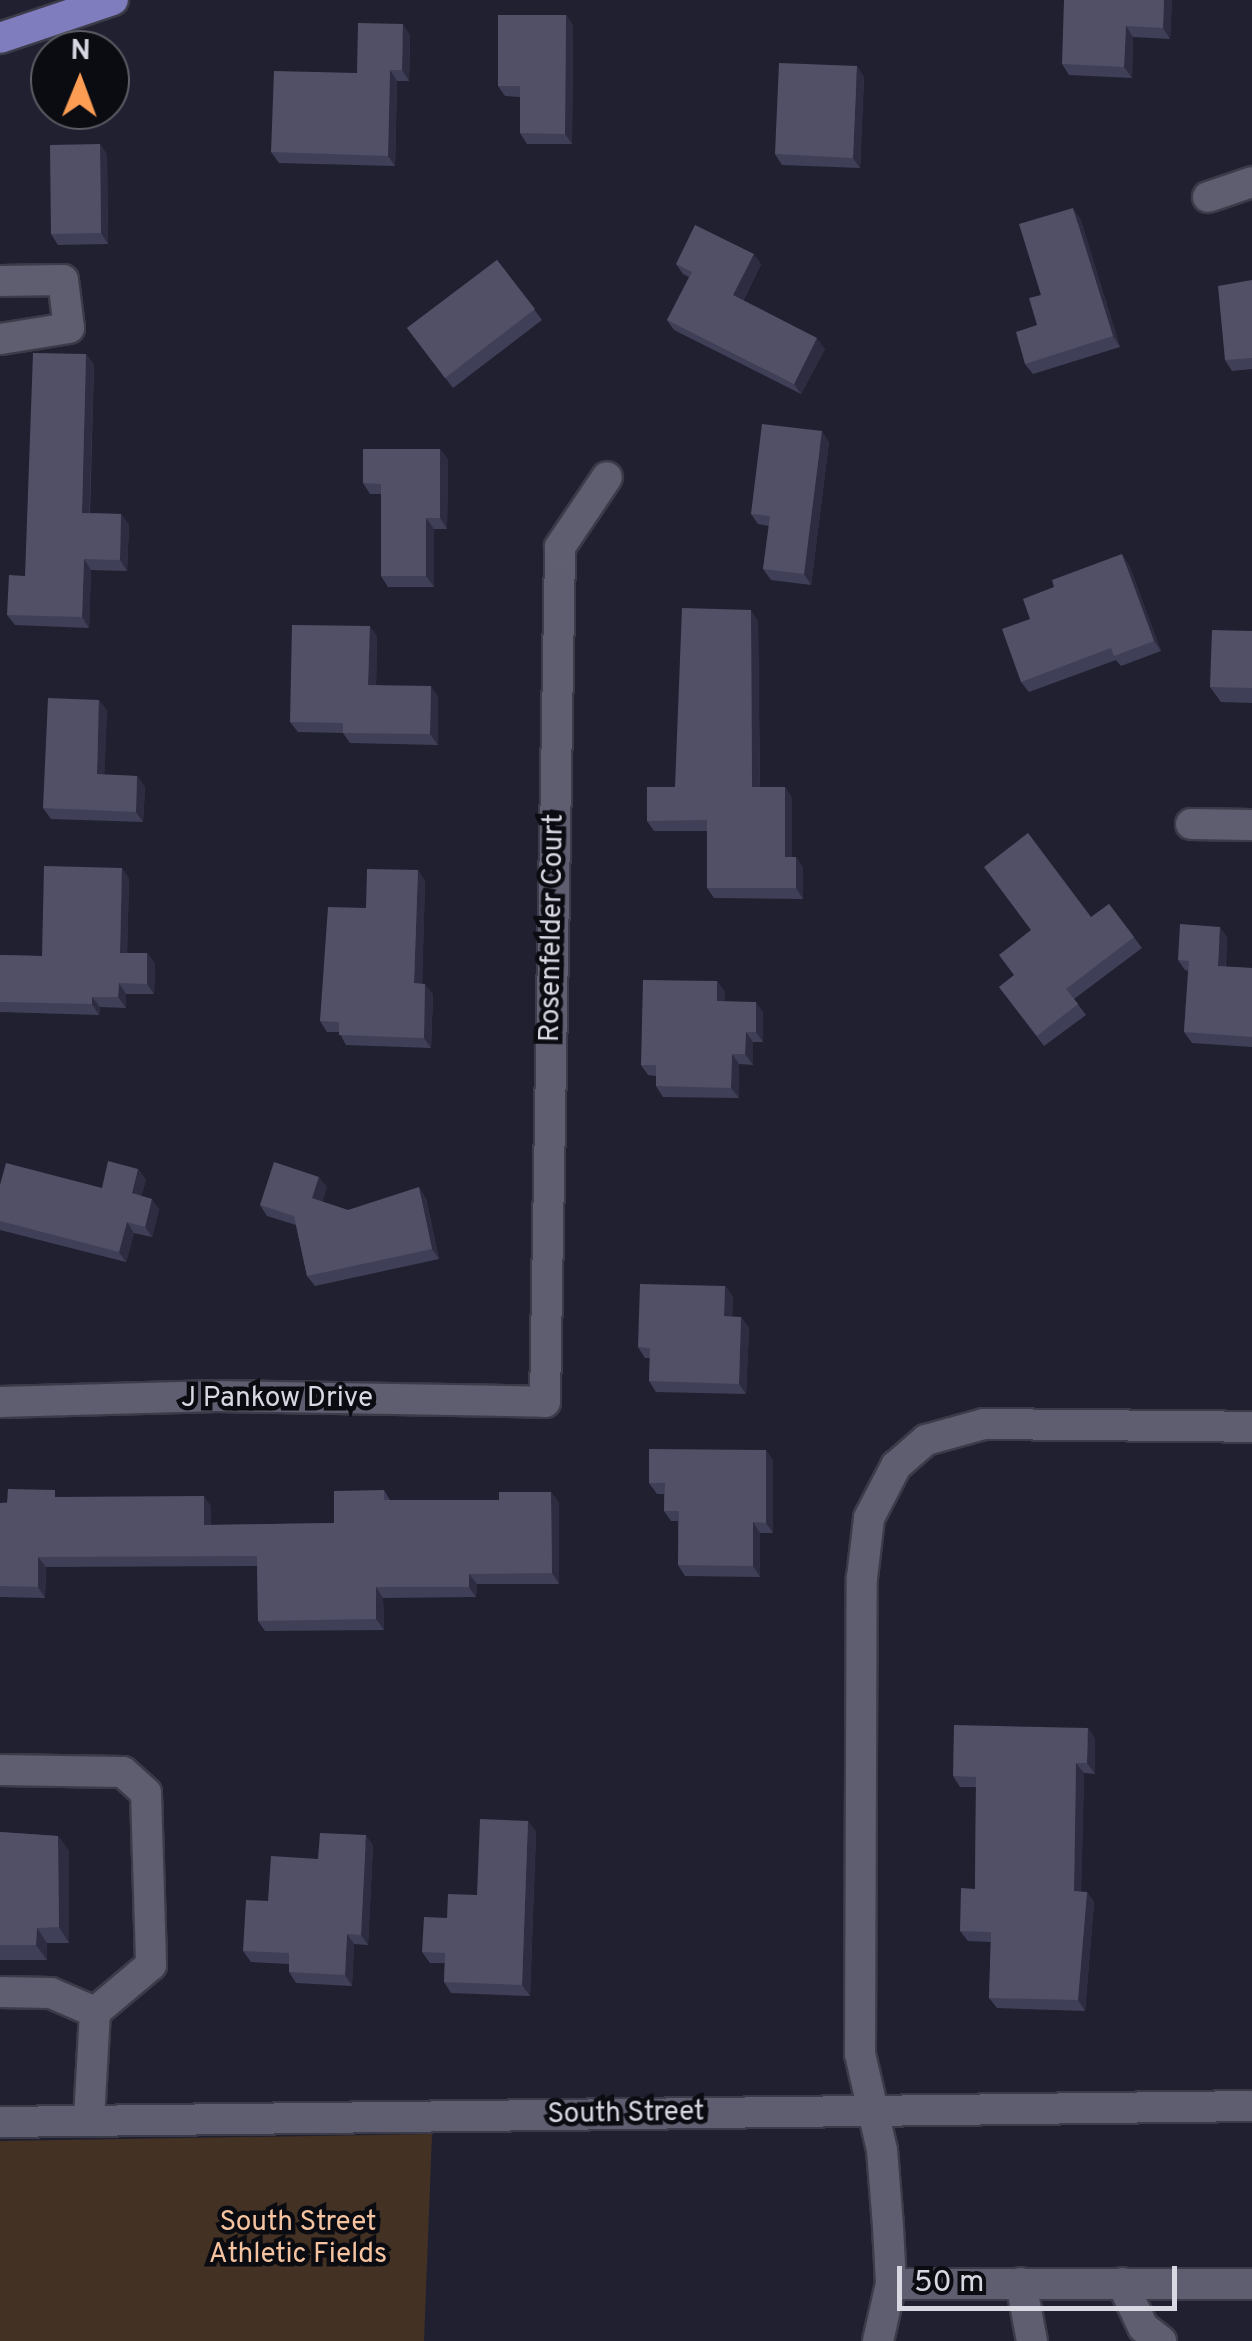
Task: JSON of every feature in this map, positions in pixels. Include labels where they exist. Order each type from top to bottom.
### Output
[{"type":"main road","points":[[0,38],[114,0]]},
{"type":"street","points":[[1208,197],[1252,182]]},
{"type":"street","points":[[0,280],[63,280],[69,328],[0,339]]},
{"type":"street","name":"Rosenfelder Court","points":[[545,1392],[560,547],[607,477]]},
{"type":"street","points":[[1191,824],[1252,825]]},
{"type":"street","name":"J Pankow Drive","points":[[0,1402],[218,1396],[545,1402],[545,1392]]},
{"type":"street","points":[[878,2341],[891,2284],[882,2150],[860,2054],[862,1578],[869,1518],[896,1466],[926,1440],[984,1424],[1252,1427]]},
{"type":"street","points":[[0,1770],[123,1772],[146,1793],[150,1965],[95,2012],[90,2121]]},
{"type":"street","points":[[0,1992],[51,1993],[95,2012]]},
{"type":"street","name":"South Street","points":[[0,2122],[1252,2106]]},
{"type":"street","points":[[1021,2283],[1032,2341]]},
{"type":"street","points":[[1122,2283],[1143,2327],[1161,2341]]},
{"type":"street","points":[[891,2284],[1252,2284]]},
{"type":"green space","name":"South Street Athletic Fields","points":[[432,2134],[424,2341],[0,2341],[0,2141]]},
{"type":"building","points":[[1064,0],[1164,0],[1163,28],[1126,26],[1124,67],[1062,64]]},
{"type":"building","points":[[498,15],[566,15],[565,134],[520,133],[520,86],[498,86]]},
{"type":"building","points":[[358,23],[403,24],[402,70],[390,70],[388,156],[271,152],[274,71],[357,73]]},
{"type":"building","points":[[779,63],[857,66],[853,158],[775,154]]},
{"type":"building","points":[[100,144],[101,233],[51,234],[50,145]]},
{"type":"building","points":[[1073,208],[1113,336],[1025,364],[1016,332],[1037,325],[1029,298],[1041,295],[1019,224]]},
{"type":"building","points":[[695,225],[754,254],[733,295],[817,338],[794,384],[667,320],[692,272],[676,264]]},
{"type":"building","points":[[497,260],[535,309],[445,378],[407,328]]},
{"type":"building","points":[[1252,280],[1252,358],[1225,360],[1218,286]]},
{"type":"building","points":[[33,353],[86,354],[82,513],[121,514],[120,560],[84,559],[82,617],[7,615],[9,575],[25,576]]},
{"type":"building","points":[[762,424],[822,431],[804,574],[763,569],[770,516],[751,514]]},
{"type":"building","points":[[363,449],[440,449],[440,518],[426,518],[426,576],[381,576],[381,484],[363,483]]},
{"type":"building","points":[[1122,554],[1154,641],[1114,656],[1111,648],[1021,682],[1002,629],[1030,619],[1023,599],[1054,587],[1052,580]]},
{"type":"building","points":[[682,608],[751,610],[752,787],[785,787],[785,857],[796,857],[796,888],[707,888],[707,820],[647,821],[647,787],[675,787]]},
{"type":"building","points":[[292,625],[370,626],[368,685],[431,686],[430,734],[343,733],[343,723],[290,722]]},
{"type":"building","points":[[1212,630],[1252,631],[1252,688],[1210,687]]},
{"type":"building","points":[[48,698],[99,700],[97,774],[137,776],[136,812],[43,808]]},
{"type":"building","points":[[1028,833],[1091,917],[1109,904],[1134,937],[1066,989],[1078,1004],[1037,1036],[999,987],[1014,975],[999,955],[1031,930],[984,867]]},
{"type":"building","points":[[44,866],[122,868],[120,953],[147,953],[147,984],[119,983],[118,997],[92,997],[92,1004],[0,1002],[0,955],[42,956]]},
{"type":"building","points":[[367,869],[418,870],[414,983],[425,984],[424,1038],[339,1035],[339,1022],[320,1021],[328,907],[366,908]]},
{"type":"building","points":[[1180,924],[1220,927],[1218,966],[1252,968],[1252,1037],[1184,1032],[1189,961],[1178,960]]},
{"type":"building","points":[[643,980],[717,981],[717,1001],[756,1002],[756,1032],[746,1032],[745,1054],[732,1054],[731,1088],[656,1086],[656,1065],[641,1065]]},
{"type":"building","points":[[108,1161],[138,1169],[132,1193],[152,1199],[145,1227],[127,1222],[119,1252],[0,1221],[0,1185],[6,1163],[102,1188]]},
{"type":"building","points":[[274,1162],[319,1177],[312,1198],[348,1210],[419,1187],[432,1249],[307,1276],[294,1216],[260,1205]]},
{"type":"building","points":[[640,1284],[725,1286],[724,1316],[741,1317],[739,1384],[649,1381],[650,1348],[638,1347]]},
{"type":"building","points":[[649,1449],[766,1450],[766,1523],[753,1522],[753,1566],[678,1565],[679,1511],[664,1511],[665,1483],[649,1483]]},
{"type":"building","points":[[8,1489],[55,1490],[55,1497],[204,1496],[204,1525],[334,1523],[334,1491],[384,1490],[384,1500],[499,1500],[499,1492],[551,1492],[552,1573],[469,1574],[469,1587],[376,1587],[376,1619],[258,1621],[257,1556],[38,1557],[38,1587],[0,1586],[0,1503],[7,1503]]},
{"type":"building","points":[[954,1725],[1088,1728],[1087,1763],[1076,1763],[1074,1891],[1087,1892],[1078,2000],[989,1998],[991,1932],[960,1931],[961,1888],[975,1889],[976,1777],[953,1776]]},
{"type":"building","points":[[480,1819],[528,1821],[522,1985],[444,1982],[445,1953],[422,1952],[424,1917],[447,1918],[448,1894],[477,1895]]},
{"type":"building","points":[[0,1832],[58,1836],[59,1927],[37,1928],[36,1945],[0,1945]]},
{"type":"building","points":[[320,1833],[366,1835],[361,1935],[347,1934],[345,1975],[289,1972],[289,1953],[243,1951],[246,1900],[268,1901],[271,1856],[318,1859]]}]
